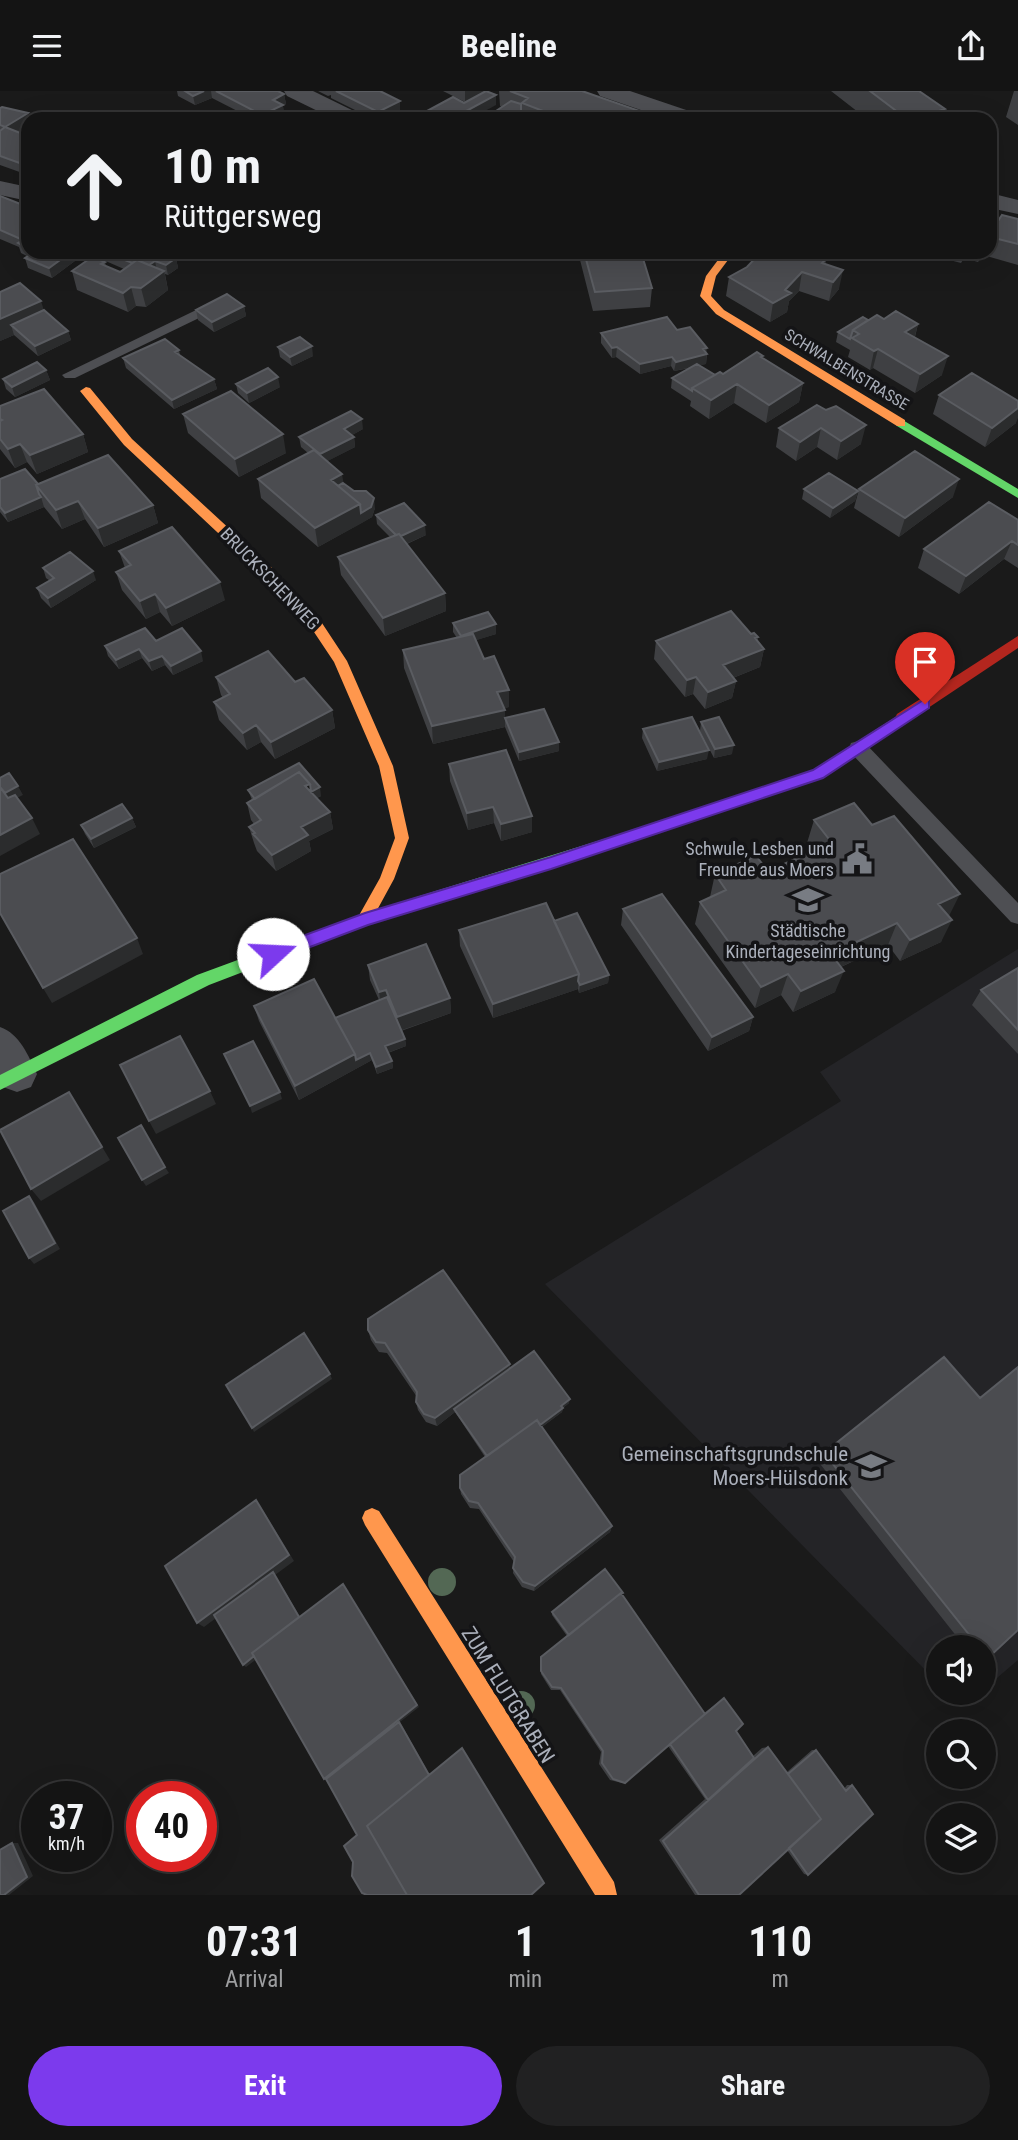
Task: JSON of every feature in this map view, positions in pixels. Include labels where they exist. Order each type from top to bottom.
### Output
[{"type":"street","points":[[295,91],[338,112]]},
{"type":"street","points":[[608,91],[668,112]]},
{"type":"street","points":[[643,104],[678,91]]},
{"type":"street","points":[[0,188],[21,192]]},
{"type":"street","points":[[997,202],[1018,207]]},
{"type":"street","name":"SCHWALBENSTRASSE","points":[[724,259],[711,276],[705,296],[720,312],[1018,494]]},
{"type":"street","name":"BRUCKSCHENWEG","points":[[86,391],[128,442],[267,571],[313,621],[340,661],[386,766],[402,838],[387,879],[365,919]]},
{"type":"street","points":[[6,1067],[203,980],[365,919],[551,863],[818,774],[1018,641]]},
{"type":"street","name":"ZUM FLUTGRABEN","points":[[372,1518],[606,1890],[606,1895]]},
{"type":"lane","points":[[70,375],[227,299]]},
{"type":"lane","points":[[858,748],[1018,916]]},
{"type":"shaded area","name":"Gemeinschaftsgrundschule Moers-Hülsdonk","points":[[1018,949],[1018,1660],[996,1679],[996,1635],[926,1635],[926,1671],[545,1284],[841,1101],[820,1072]]},
{"type":"building","points":[[185,91],[204,91],[193,96]]},
{"type":"building","points":[[216,91],[278,91],[284,94],[273,100],[283,105],[268,112],[256,112]]},
{"type":"building","points":[[336,91],[380,91],[400,101],[378,112]]},
{"type":"building","points":[[486,91],[496,95],[464,112],[425,112],[453,97],[464,103]]},
{"type":"building","points":[[510,91],[582,91],[642,112],[546,112],[522,103],[528,98]]},
{"type":"building","points":[[870,91],[919,91],[945,109],[935,112],[898,112]]},
{"type":"building","points":[[511,101],[521,104],[521,112],[494,112]]},
{"type":"building","points":[[0,108],[24,112],[21,112],[21,117],[5,127],[0,125]]},
{"type":"building","points":[[5,127],[21,133],[21,164],[0,156],[0,131]]},
{"type":"building","points":[[0,196],[21,204],[21,239],[0,230]]},
{"type":"building","points":[[1002,215],[1018,219],[1018,244],[997,239],[997,222]]},
{"type":"building","points":[[27,259],[61,259],[49,268]]},
{"type":"building","points":[[89,259],[97,259],[105,262],[101,264],[120,272],[137,260],[164,271],[141,288],[131,287],[123,293],[72,271]]},
{"type":"building","points":[[122,259],[175,259],[166,265],[155,261],[149,265],[137,260],[132,263]]},
{"type":"building","points":[[586,259],[643,259],[652,288],[595,292]]},
{"type":"building","points":[[754,259],[826,259],[822,263],[843,270],[833,282],[802,272],[785,290],[791,293],[773,303],[729,277],[747,267]]},
{"type":"building","points":[[20,283],[41,301],[0,319],[0,292]]},
{"type":"building","points":[[227,294],[244,306],[212,322],[196,310]]},
{"type":"building","points":[[44,310],[68,331],[35,346],[11,325]]},
{"type":"building","points":[[896,311],[918,324],[905,332],[948,356],[920,374],[878,349],[874,351],[852,338],[859,334],[853,330],[877,315],[884,319]]},
{"type":"building","points":[[667,317],[677,330],[690,327],[707,348],[703,349],[707,354],[676,362],[672,357],[640,364],[617,347],[612,348],[601,333]]},
{"type":"building","points":[[863,317],[868,320],[853,330],[850,339],[838,332]]},
{"type":"building","points":[[300,337],[312,346],[290,357],[278,347]]},
{"type":"building","points":[[165,339],[179,350],[175,352],[214,379],[172,400],[123,358]]},
{"type":"building","points":[[757,352],[803,383],[769,405],[737,384],[711,400],[692,388],[720,372],[723,374]]},
{"type":"building","points":[[37,362],[46,370],[12,387],[3,379]]},
{"type":"building","points":[[697,364],[715,375],[692,388],[692,391],[672,378]]},
{"type":"building","points":[[268,368],[278,377],[247,393],[236,384]]},
{"type":"building","points":[[972,373],[1018,401],[1018,408],[992,428],[939,395]]},
{"type":"building","points":[[44,389],[83,434],[30,455],[20,444],[8,449],[0,439],[0,406]]},
{"type":"building","points":[[231,391],[283,434],[235,459],[183,414]]},
{"type":"building","points":[[817,405],[826,410],[836,406],[866,425],[841,441],[821,428],[800,442],[779,428]]},
{"type":"building","points":[[351,411],[362,419],[344,429],[354,437],[320,454],[299,437]]},
{"type":"building","points":[[314,450],[342,474],[331,480],[360,504],[315,528],[258,479]]},
{"type":"building","points":[[915,451],[959,479],[905,518],[859,489]]},
{"type":"building","points":[[108,455],[153,505],[98,528],[78,501],[56,510],[36,485]]},
{"type":"building","points":[[25,469],[38,484],[36,485],[41,497],[5,513],[0,507],[0,479]]},
{"type":"building","points":[[829,473],[858,491],[833,508],[804,489]]},
{"type":"building","points":[[343,483],[354,491],[366,491],[374,498],[371,507],[361,513],[360,504],[338,486]]},
{"type":"building","points":[[989,502],[1018,520],[1018,545],[1012,541],[966,576],[924,549]]},
{"type":"building","points":[[404,503],[425,525],[401,536],[396,535],[376,515]]},
{"type":"building","points":[[172,527],[220,582],[166,608],[155,594],[140,601],[116,572],[131,565],[119,551]]},
{"type":"building","points":[[399,534],[445,593],[383,618],[338,557]]},
{"type":"building","points":[[70,552],[93,571],[48,598],[37,588],[54,578],[43,568]]},
{"type":"building","points":[[731,611],[751,634],[754,633],[758,637],[755,638],[764,649],[723,665],[736,681],[708,692],[696,677],[687,680],[656,641]]},
{"type":"building","points":[[488,612],[496,624],[461,636],[453,623]]},
{"type":"building","points":[[145,628],[156,641],[182,628],[201,651],[171,666],[162,656],[149,661],[139,649],[116,660],[105,646]]},
{"type":"building","points":[[473,634],[484,659],[494,656],[509,690],[497,692],[505,710],[432,726],[403,650]]},
{"type":"building","points":[[268,651],[295,682],[304,678],[332,710],[271,742],[256,725],[243,733],[214,702],[230,694],[216,677]]},
{"type":"building","points":[[544,709],[559,742],[519,752],[505,718]]},
{"type":"building","points":[[692,717],[709,750],[659,762],[643,729]]},
{"type":"building","points":[[719,717],[734,745],[715,749],[701,722]]},
{"type":"building","points":[[506,750],[532,816],[501,824],[493,807],[467,813],[449,764]]},
{"type":"building","points":[[299,763],[320,787],[311,792],[310,784],[299,772],[255,799],[248,790]]},
{"type":"building","points":[[299,772],[310,784],[305,786],[330,812],[301,827],[308,835],[272,855],[249,827],[261,820],[247,803]]},
{"type":"building","points":[[9,773],[18,786],[5,793],[0,787],[0,778]]},
{"type":"building","points":[[0,787],[8,798],[15,795],[32,818],[0,835]]},
{"type":"building","points":[[854,803],[872,825],[894,816],[960,894],[938,904],[952,920],[910,940],[897,923],[831,954],[844,971],[801,991],[788,974],[761,987],[700,902],[726,890],[715,874],[756,856],[768,871],[832,843],[814,820]]},
{"type":"building","points":[[122,804],[132,818],[91,839],[81,825]]},
{"type":"building","points":[[73,839],[137,938],[43,988],[0,913],[0,874]]},
{"type":"building","points":[[662,894],[753,1017],[712,1037],[623,909]]},
{"type":"building","points":[[546,903],[579,974],[493,1004],[459,930]]},
{"type":"building","points":[[577,913],[609,975],[580,985],[579,974],[554,921]]},
{"type":"building","points":[[426,944],[450,998],[397,1017],[386,990],[379,992],[368,965]]},
{"type":"building","points":[[1018,968],[1018,1030],[981,990]]},
{"type":"building","points":[[314,979],[355,1054],[295,1086],[254,1006]]},
{"type":"building","points":[[387,997],[405,1039],[385,1046],[392,1061],[376,1067],[370,1053],[356,1060],[335,1018]]},
{"type":"building","points":[[180,1036],[210,1091],[149,1121],[120,1065]]},
{"type":"building","points":[[253,1041],[280,1092],[250,1106],[224,1054]]},
{"type":"building","points":[[69,1092],[102,1147],[31,1189],[0,1130]]},
{"type":"building","points":[[141,1125],[165,1167],[142,1180],[118,1138]]},
{"type":"building","points":[[29,1196],[55,1243],[29,1258],[3,1211]]},
{"type":"building","points":[[443,1270],[510,1364],[435,1418],[424,1414],[416,1402],[417,1392],[385,1343],[376,1342],[368,1330],[368,1319]]},
{"type":"building","points":[[304,1333],[330,1374],[252,1428],[226,1385]]},
{"type":"building","points":[[534,1351],[570,1399],[561,1406],[563,1408],[540,1425],[537,1420],[487,1456],[454,1409]]},
{"type":"building","points":[[944,1357],[980,1398],[1018,1367],[1018,1630],[996,1651],[996,1635],[969,1635],[824,1453]]},
{"type":"building","points":[[537,1420],[612,1526],[535,1586],[523,1582],[513,1568],[515,1557],[478,1503],[469,1501],[460,1488],[460,1475]]},
{"type":"building","points":[[256,1500],[289,1555],[197,1623],[165,1566]]},
{"type":"building","points":[[605,1569],[623,1593],[569,1635],[552,1612]]},
{"type":"building","points":[[273,1572],[299,1617],[252,1653],[254,1656],[243,1665],[214,1615]]},
{"type":"building","points":[[343,1584],[417,1705],[324,1779],[252,1653]]},
{"type":"building","points":[[621,1593],[705,1714],[625,1783],[613,1779],[602,1763],[603,1751],[561,1688],[552,1687],[541,1671],[541,1657]]},
{"type":"building","points":[[724,1698],[743,1724],[736,1731],[754,1758],[708,1800],[670,1744]]},
{"type":"building","points":[[399,1722],[429,1775],[367,1826],[407,1895],[367,1895],[362,1893],[352,1876],[353,1862],[344,1846],[357,1835],[326,1779]]},
{"type":"building","points":[[768,1747],[821,1819],[739,1895],[699,1895],[663,1841]]},
{"type":"building","points":[[462,1748],[544,1883],[531,1895],[407,1895],[367,1826]]},
{"type":"building","points":[[816,1750],[846,1791],[852,1785],[873,1814],[808,1875],[789,1848],[821,1819],[788,1774]]},
{"type":"building","points":[[12,1843],[21,1863],[21,1872],[25,1872],[27,1877],[4,1895],[0,1895],[0,1850]]},
{"type":"traffic: fast","points":[[901,423],[1018,494]]},
{"type":"traffic: fast","points":[[0,1083],[203,980],[365,919],[617,841]]},
{"type":"traffic: slow","points":[[724,259],[711,276],[705,296],[720,312],[901,423]]},
{"type":"traffic: slow","points":[[86,391],[128,442],[267,571],[313,620],[340,661],[386,766],[402,838],[387,879],[365,919]]},
{"type":"traffic: slow","points":[[617,841],[818,774],[902,718]]},
{"type":"traffic: slow","points":[[372,1518],[606,1890],[606,1895]]},
{"type":"traffic: jam","points":[[902,718],[1018,641]]},
{"type":"place","name":"Schwule, Lesben und Freunde aus Moers","points":[[857,859]]},
{"type":"place","name":"Städtische Kindertageseinrichtung","points":[[808,900]]},
{"type":"place","name":"Gemeinschaftsgrundschule Moers-Hülsdonk","points":[[871,1466]]},
{"type":"route","points":[[273,954],[365,919],[551,863],[818,774],[925,704]]}]
